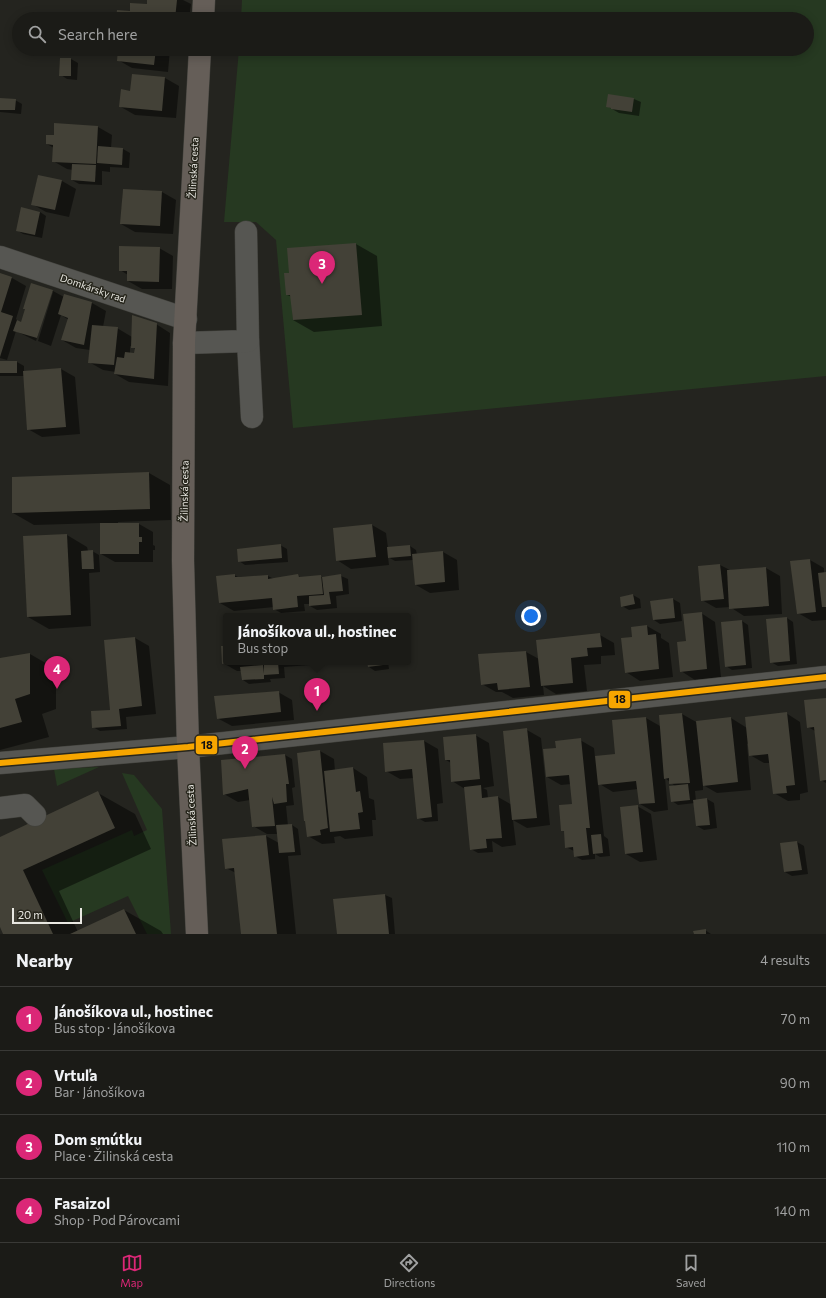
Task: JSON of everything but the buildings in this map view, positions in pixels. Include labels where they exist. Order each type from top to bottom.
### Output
[{"type":"main road","points":[[203,12],[204,0]]},
{"type":"main road","name":"Žilinská cesta","points":[[197,934],[188,747],[183,561],[184,343],[200,56]]},
{"type":"street","points":[[246,232],[248,341],[252,417]]},
{"type":"street","name":"Domkársky rad","points":[[0,257],[186,319]]},
{"type":"street","points":[[184,343],[248,341]]},
{"type":"street","points":[[0,763],[188,747],[826,677]]},
{"type":"street","points":[[0,808],[25,806],[35,815]]},
{"type":"green space","points":[[242,0],[826,0],[826,376],[293,428],[276,240],[256,222],[224,222],[238,56],[814,56],[814,12],[241,12]]},
{"type":"green space","points":[[99,767],[57,786],[54,769]]},
{"type":"green space","points":[[122,773],[134,775],[162,809],[171,934],[147,934],[128,896],[68,923],[42,870],[132,830],[134,836],[147,830]]},
{"type":"transit line","name":"18","points":[[0,763],[188,747],[826,677]]},
{"type":"place","name":"Dom smútku","points":[[322,284]]},
{"type":"place","name":"Fasaizol","points":[[57,689]]},
{"type":"place","name":"Jánošíkova ul., hostinec","points":[[317,711]]},
{"type":"place","name":"Vrtuľa","points":[[245,769]]}]
